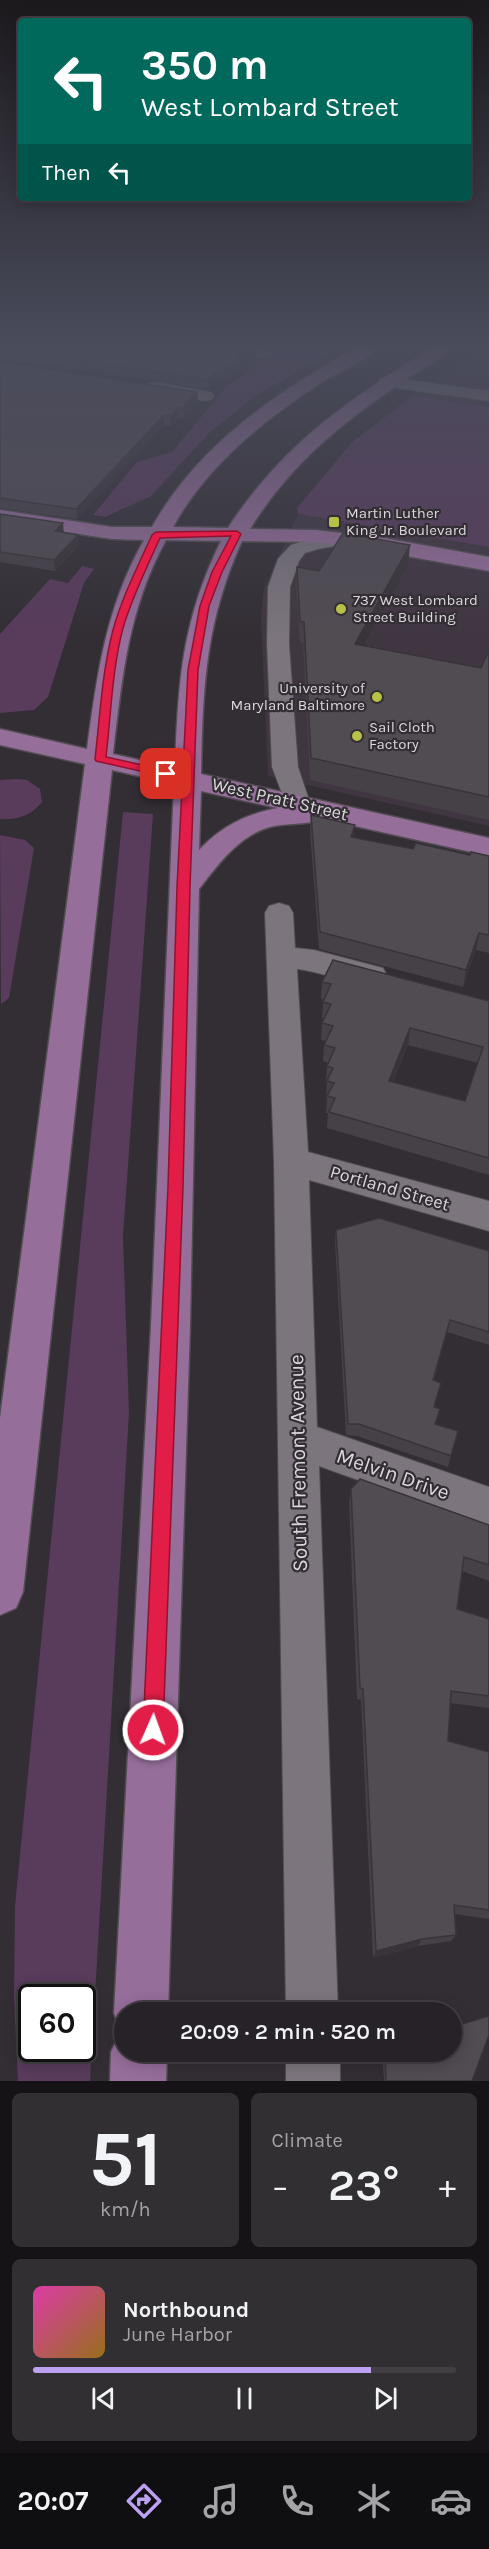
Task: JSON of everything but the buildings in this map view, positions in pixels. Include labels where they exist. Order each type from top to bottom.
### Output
[{"type":"main road","points":[[0,1592],[111,662],[118,629],[156,535],[175,503],[202,469],[226,445]]},
{"type":"main road","points":[[141,2002],[176,1187],[183,887],[193,670],[198,634],[217,572],[237,534],[271,481],[305,445]]},
{"type":"main road","points":[[0,516],[92,531],[156,535],[284,534],[346,539],[489,564]]},
{"type":"main road","points":[[92,531],[129,551],[142,568]]},
{"type":"main road","name":"West Pratt Street","points":[[0,737],[489,847]]},
{"type":"main road","points":[[183,887],[221,843],[239,829],[260,819],[289,815],[347,815]]},
{"type":"main road","points":[[138,2081],[139,2062]]},
{"type":"street","points":[[297,803],[285,767],[278,644],[279,587],[289,558],[298,549],[315,543],[346,539]]},
{"type":"street","name":"South Fremont Avenue","points":[[279,913],[291,1161],[312,2002]]},
{"type":"street","points":[[282,957],[314,960],[402,984]]},
{"type":"street","name":"Portland Street","points":[[291,1161],[489,1216]]},
{"type":"street","name":"Melvin Drive","points":[[297,1440],[489,1507]]},
{"type":"street","points":[[313,2062],[313,2081]]},
{"type":"shaded area","points":[[178,445],[198,445],[151,496],[105,517],[93,515],[137,462],[172,452]]},
{"type":"shaded area","points":[[349,445],[489,445],[489,547],[298,514],[297,508]]},
{"type":"shaded area","name":"University of Maryland Baltimore","points":[[298,514],[489,547],[489,826],[268,776],[261,617],[264,588]]},
{"type":"shaded area","points":[[82,566],[94,569],[84,583],[48,697],[34,710],[0,713],[0,634],[50,579],[68,583]]},
{"type":"shaded area","points":[[0,780],[27,780],[40,789],[42,802],[33,811],[23,816],[0,819]]},
{"type":"shaded area","points":[[123,812],[153,814],[123,1236],[129,1412],[96,1984],[18,1984],[18,2062],[91,2062],[90,2081],[18,2081],[14,1998],[15,1906]]},
{"type":"shaded area","points":[[0,835],[25,840],[34,848],[9,998],[1,1004]]},
{"type":"place","name":"Martin Luther King Jr. Boulevard","points":[[334,522]]},
{"type":"place","name":"737 West Lombard Street Building","points":[[341,609]]},
{"type":"place","name":"University of Maryland Baltimore","points":[[377,697]]},
{"type":"place","name":"Sail Cloth Factory","points":[[357,736]]},
{"type":"route","points":[[153,1730],[176,1187],[183,887],[193,670],[205,606],[217,572],[237,534],[156,535],[118,629],[111,662],[100,759],[166,774]]}]
